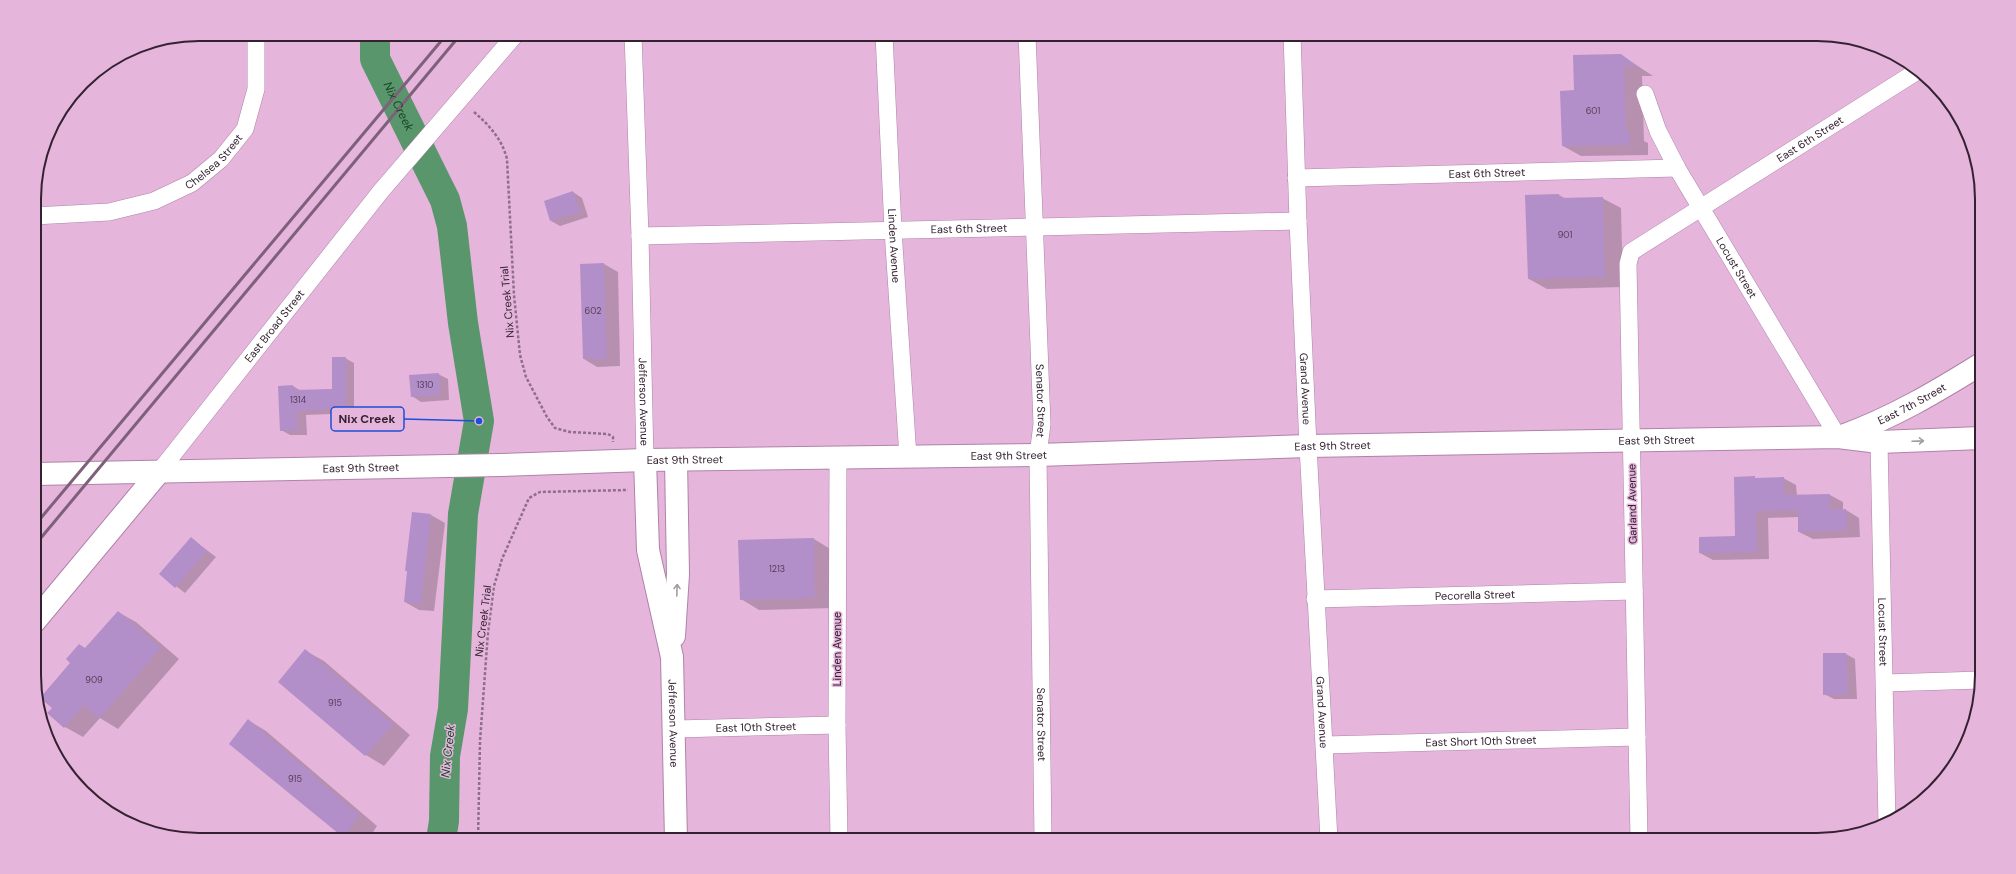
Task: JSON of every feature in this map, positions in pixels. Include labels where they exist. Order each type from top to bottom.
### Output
[{"type":"main road","name":"East 7th Street","points":[[1838,437],[1872,426],[1904,410],[1975,368]]},
{"type":"main road","name":"East 9th Street","points":[[41,474],[500,465],[645,460],[1038,455],[1308,446],[1838,437],[1879,442],[1975,438]]},
{"type":"main road","name":"Jefferson Avenue","points":[[645,460],[648,550],[672,657],[676,833]]},
{"type":"main road","points":[[672,657],[677,588],[676,460]]},
{"type":"main road","name":"East Broad Street","points":[[41,614],[159,472]]},
{"type":"street","name":"Chelsea Street","points":[[41,216],[110,212],[154,201],[192,183],[221,159],[245,129],[256,89],[256,41]]},
{"type":"street","name":"East Broad Street","points":[[159,472],[381,191],[510,41]]},
{"type":"street","name":"Jefferson Avenue","points":[[634,41],[645,460]]},
{"type":"street","name":"Linden Avenue","points":[[884,41],[893,230],[908,457]]},
{"type":"street","name":"Senator Street","points":[[1027,41],[1042,424],[1038,455],[1043,833]]},
{"type":"street","name":"Grand Avenue","points":[[1292,41],[1296,178],[1315,599],[1330,833]]},
{"type":"street","name":"East 6th Street","points":[[1701,207],[1913,74]]},
{"type":"street","name":"Locust Street","points":[[1645,94],[1658,131],[1677,168],[1838,437]]},
{"type":"street","name":"East 6th Street","points":[[1296,178],[1677,168]]},
{"type":"street","name":"Garland Avenue","points":[[1639,833],[1628,264],[1631,252],[1701,207]]},
{"type":"street","name":"East 6th Street","points":[[640,236],[1298,222]]},
{"type":"street","name":"Locust Street","points":[[1879,442],[1887,817]]},
{"type":"street","name":"Linden Avenue","points":[[838,458],[837,725],[840,833]]},
{"type":"street","name":"Pecorella Street","points":[[1315,599],[1634,591]]},
{"type":"street","points":[[1885,682],[1975,680]]},
{"type":"street","name":"East 10th Street","points":[[674,729],[837,725]]},
{"type":"street","name":"East Short 10th Street","points":[[1325,745],[1637,737]]},
{"type":"path","name":"Nix Creek Trial","points":[[474,112],[490,127],[500,140],[507,159],[514,295],[520,355],[526,377],[547,417],[555,428],[564,431],[608,434],[613,437],[614,442]]},
{"type":"path","name":"Nix Creek Trial","points":[[478,833],[480,741],[488,632],[494,586],[502,559],[529,498],[533,495],[540,492],[616,490]]},
{"type":"building","points":[[1621,54],[1637,66],[1624,66],[1626,132],[1630,132],[1630,145],[1562,146],[1560,91],[1574,90],[1573,55]]},
{"type":"building","points":[[573,191],[580,212],[550,221],[544,201]]},
{"type":"building","points":[[1559,194],[1559,198],[1603,197],[1605,277],[1528,279],[1525,195]]},
{"type":"building","points":[[604,263],[607,359],[583,359],[580,264]]},
{"type":"building","points":[[332,357],[346,357],[346,408],[297,411],[298,430],[280,431],[278,386],[293,385],[293,390],[332,389]]},
{"type":"building","points":[[439,373],[440,395],[411,397],[409,375]]},
{"type":"building","points":[[1755,476],[1755,478],[1784,477],[1784,495],[1830,494],[1830,510],[1846,509],[1847,530],[1798,532],[1798,510],[1756,511],[1757,552],[1699,553],[1699,537],[1735,536],[1734,477]]},
{"type":"building","points":[[412,512],[431,514],[421,604],[404,602],[407,571],[405,571]]},
{"type":"building","points":[[191,537],[207,551],[175,588],[159,574]]},
{"type":"building","points":[[814,538],[815,598],[740,600],[738,540]]},
{"type":"building","points":[[118,611],[161,648],[99,719],[84,705],[64,728],[47,713],[52,708],[43,700],[42,696],[70,663],[66,659],[79,644],[85,648]]},
{"type":"building","points":[[305,649],[393,724],[365,756],[278,682]]},
{"type":"building","points":[[1823,653],[1846,653],[1848,694],[1823,695]]},
{"type":"building","points":[[248,719],[359,815],[347,833],[338,833],[229,744]]},
{"type":"waterway","name":"Nix Creek","points":[[375,41],[375,59],[445,200],[452,226],[463,323],[479,421],[463,514],[453,709],[445,756],[444,821],[442,833]]},
{"type":"railway","points":[[41,518],[441,41]]},
{"type":"railway","points":[[41,538],[455,41]]},
{"type":"place","name":"Nix Creek","points":[[479,421]]}]
